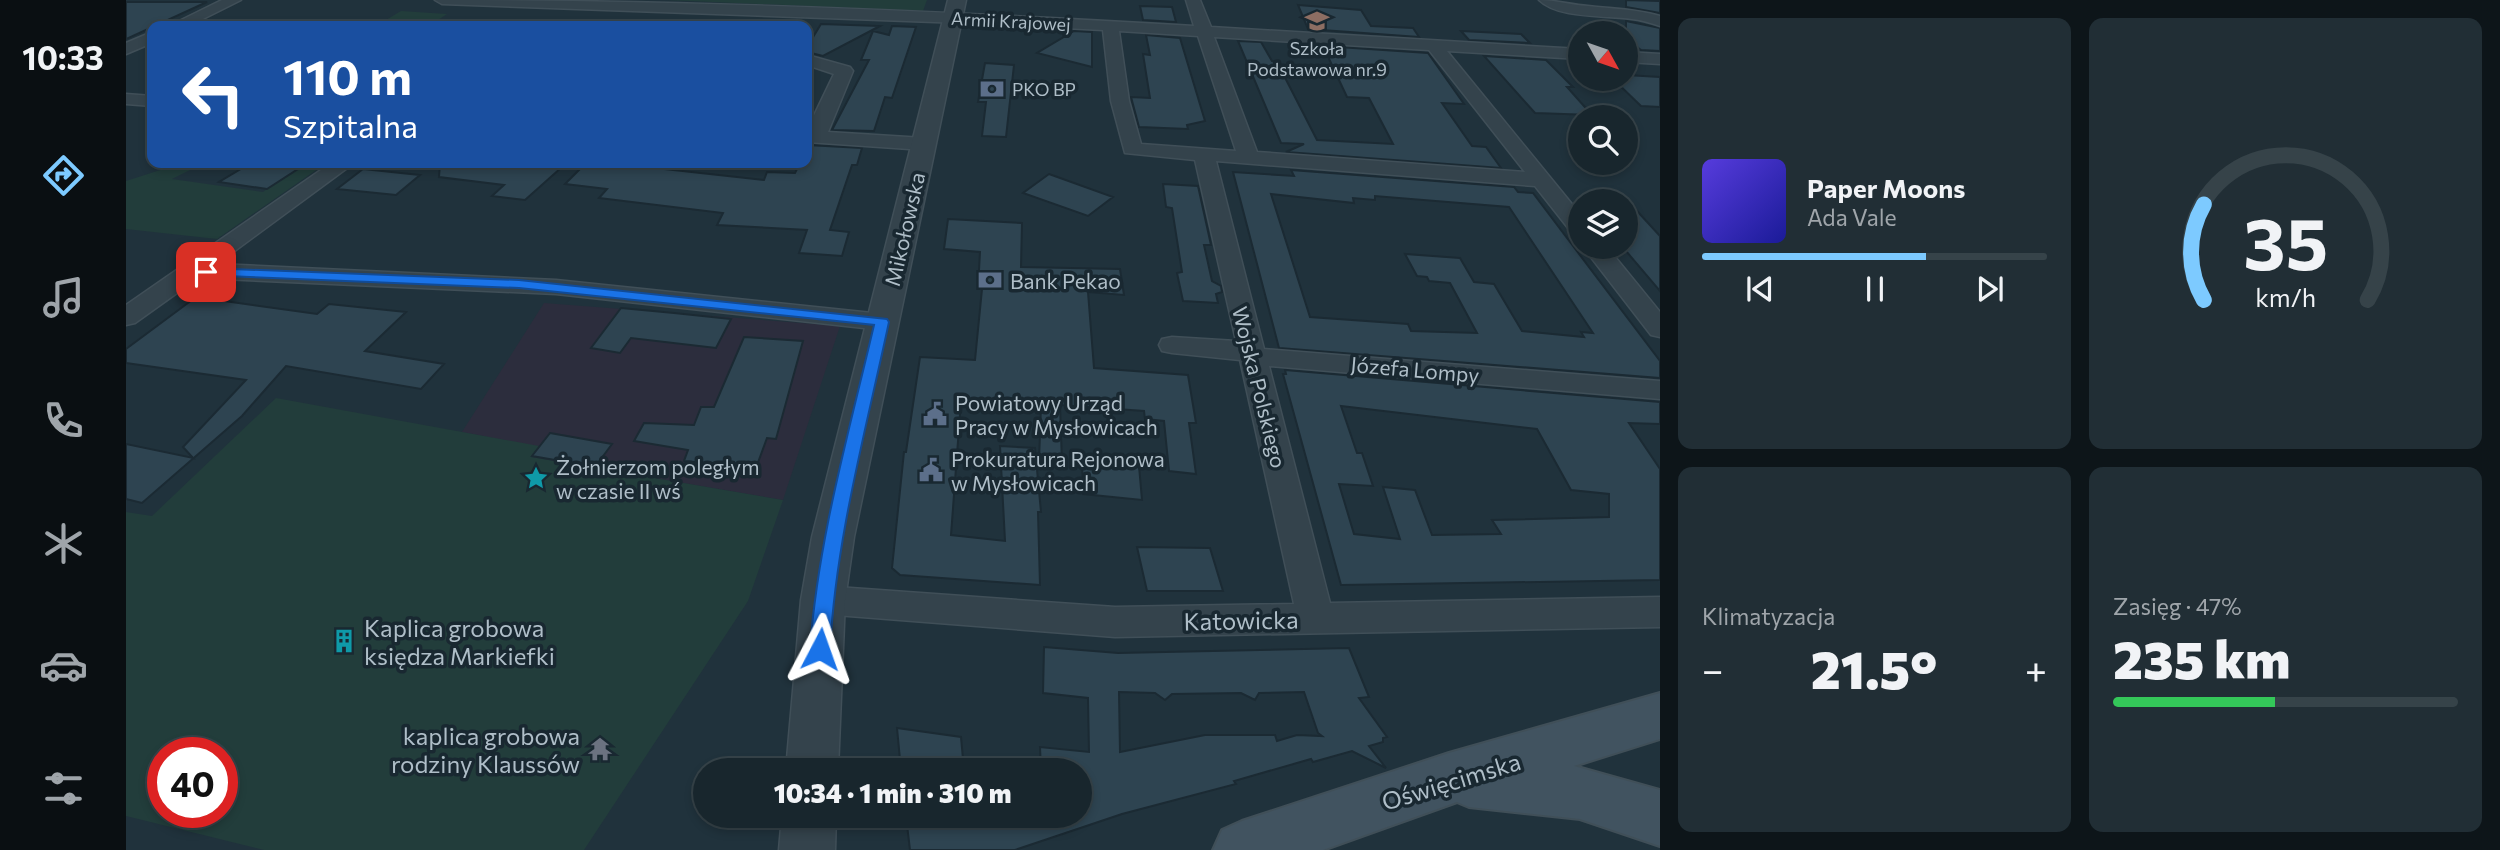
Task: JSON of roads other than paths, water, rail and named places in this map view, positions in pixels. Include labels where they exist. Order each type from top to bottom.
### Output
[{"type":"main road","name":"Oświęcimska","points":[[1242,850],[1449,779],[1660,716]]},
{"type":"main road","points":[[1449,779],[1580,793],[1660,817]]},
{"type":"street","points":[[188,21],[234,0]]},
{"type":"street","name":"Armii Krajowej","points":[[442,0],[955,9],[1110,26],[1568,53]]},
{"type":"street","points":[[1194,0],[1250,158]]},
{"type":"street","points":[[1546,0],[1564,7],[1631,13],[1660,21]]},
{"type":"street","points":[[546,19],[572,2]]},
{"type":"street","name":"Mikołowska","points":[[813,758],[823,600],[833,537],[955,9]]},
{"type":"street","points":[[1110,26],[1120,101],[1132,149],[1541,180]]},
{"type":"street","points":[[126,49],[147,39]]},
{"type":"street","points":[[1434,46],[1568,213]]},
{"type":"street","points":[[1638,58],[1660,59]]},
{"type":"street","name":"Mikołowska","points":[[812,61],[844,71],[812,134]]},
{"type":"street","points":[[126,99],[147,101]]},
{"type":"street","name":"Mikołowska","points":[[812,136],[924,144]]},
{"type":"street","name":"Wojska Polskiego","points":[[1204,155],[1316,619]]},
{"type":"street","points":[[126,317],[337,168]]},
{"type":"street","points":[[1605,259],[1660,329]]},
{"type":"street","points":[[193,270],[519,284],[882,322]]},
{"type":"street","name":"Józefa Lompy","points":[[1172,345],[1240,350],[1253,356],[1660,390]]},
{"type":"street","name":"Katowicka","points":[[823,600],[1115,622],[1660,612]]},
{"type":"street","points":[[807,850],[808,828]]},
{"type":"place","name":"Szkoła Podstawowa nr.9","points":[[1317,21]]},
{"type":"place","name":"PKO BP","points":[[992,89]]},
{"type":"place","name":"Bank Pekao","points":[[990,280]]},
{"type":"place","name":"Powiatowy Urząd Pracy w Mysłowicach","points":[[935,414]]},
{"type":"place","name":"Prokuratura Rejonowa w Mysłowicach","points":[[931,470]]},
{"type":"place","name":"Żołnierzom poległym w czasie II wś","points":[[536,478]]},
{"type":"place","name":"Kaplica grobowa księdza Markiefki","points":[[344,641]]},
{"type":"place","name":"kaplica grobowa rodziny Klaussów","points":[[600,749]]}]
